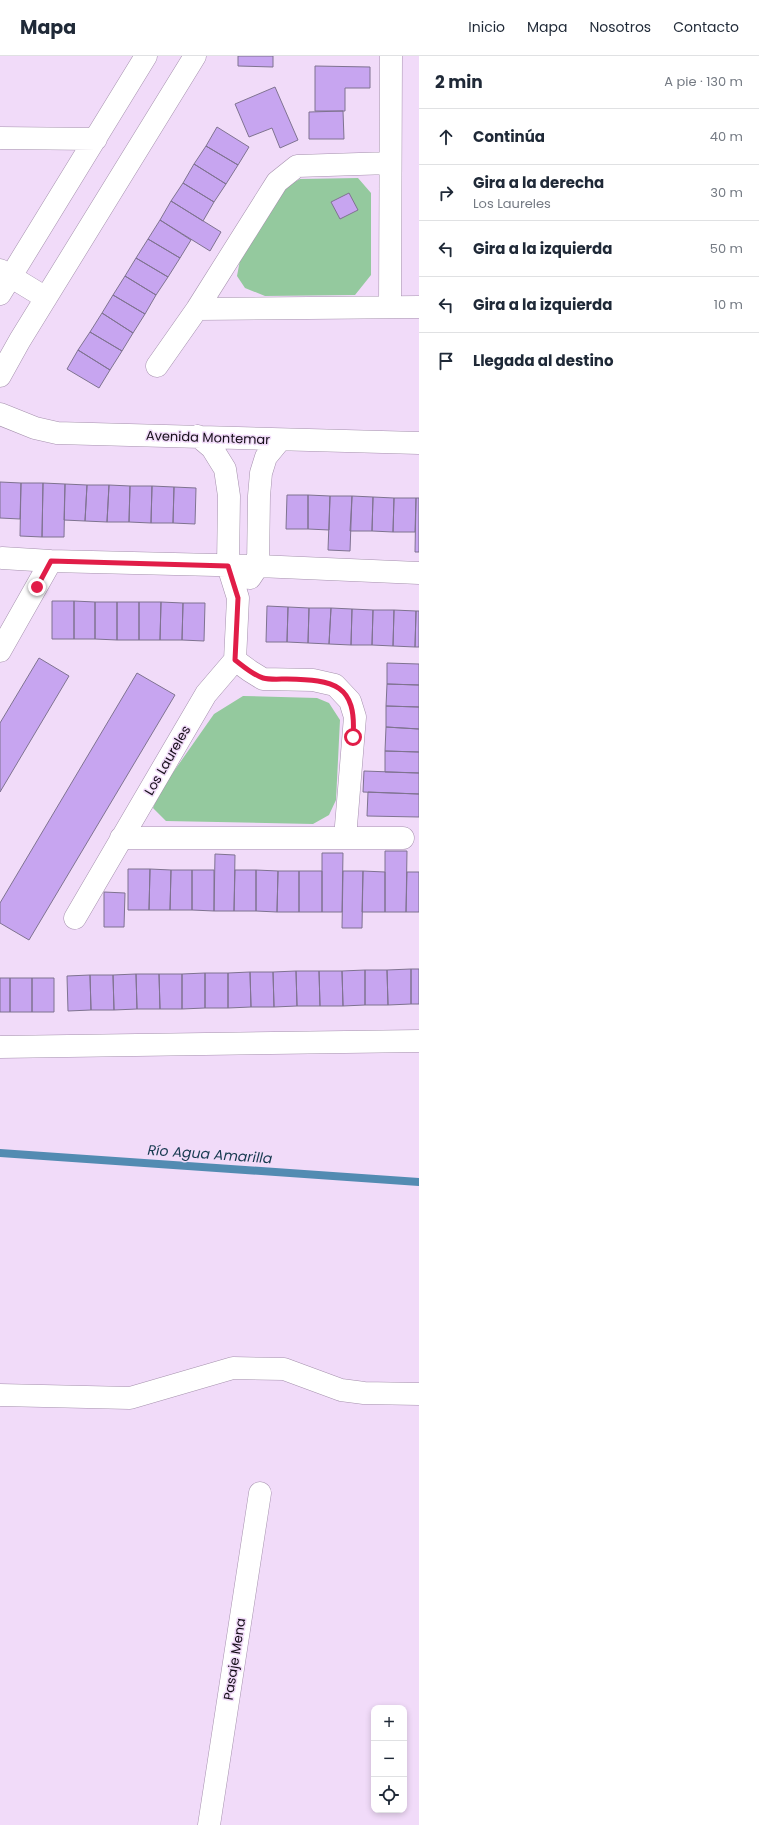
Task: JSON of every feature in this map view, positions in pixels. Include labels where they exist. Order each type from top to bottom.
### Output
[{"type":"street","points":[[46,298],[4,280],[96,139],[146,56]]},
{"type":"street","points":[[0,376],[20,340],[195,56]]},
{"type":"street","points":[[390,307],[391,56]]},
{"type":"street","points":[[0,138],[96,139]]},
{"type":"street","points":[[157,366],[197,309],[277,182],[297,166],[390,163]]},
{"type":"street","points":[[197,309],[419,308]]},
{"type":"street","name":"Avenida Montemar","points":[[0,414],[35,428],[57,433],[419,443]]},
{"type":"street","points":[[198,436],[212,448],[225,469],[229,496],[228,566],[238,598],[235,660],[264,679],[313,680],[335,685],[350,701],[354,717],[346,838]]},
{"type":"street","points":[[238,598],[258,566],[258,496],[261,473],[266,457],[280,440]]},
{"type":"street","points":[[2,558],[51,561],[258,566],[419,574]]},
{"type":"street","points":[[0,651],[51,561]]},
{"type":"street","name":"Los Laureles","points":[[75,918],[206,694],[235,660]]},
{"type":"street","points":[[121,838],[403,838]]},
{"type":"street","points":[[0,1047],[419,1041]]},
{"type":"street","points":[[0,1395],[130,1398],[233,1368],[284,1369],[340,1390],[364,1393],[419,1394]]},
{"type":"street","name":"Pasaje Mena","points":[[209,1825],[260,1493]]},
{"type":"green space","points":[[358,178],[371,193],[371,275],[355,295],[265,296],[245,288],[237,276],[240,260],[285,187],[300,179]]},
{"type":"green space","points":[[243,696],[317,698],[329,703],[340,720],[336,800],[329,815],[313,824],[166,821],[153,808],[160,791],[214,714]]},
{"type":"building","points":[[238,56],[273,56],[273,67],[238,66]]},
{"type":"building","points":[[315,66],[370,67],[370,88],[345,88],[345,111],[315,111]]},
{"type":"building","points":[[275,87],[298,140],[280,148],[272,128],[249,137],[235,104]]},
{"type":"building","points":[[343,111],[344,139],[309,139],[309,112]]},
{"type":"building","points":[[217,127],[249,147],[238,165],[206,146]]},
{"type":"building","points":[[206,146],[238,165],[226,184],[194,164]]},
{"type":"building","points":[[194,164],[226,184],[214,202],[183,183]]},
{"type":"building","points":[[183,183],[214,202],[203,221],[171,201]]},
{"type":"building","points":[[349,193],[358,210],[340,219],[331,202]]},
{"type":"building","points":[[171,201],[221,232],[210,251],[160,220]]},
{"type":"building","points":[[160,220],[191,240],[180,258],[148,239]]},
{"type":"building","points":[[148,239],[180,258],[168,277],[136,258]]},
{"type":"building","points":[[136,258],[168,277],[156,295],[125,276]]},
{"type":"building","points":[[125,276],[156,295],[145,314],[113,295]]},
{"type":"building","points":[[113,295],[145,314],[133,333],[102,313]]},
{"type":"building","points":[[102,313],[133,333],[122,351],[90,332]]},
{"type":"building","points":[[90,332],[122,351],[110,370],[78,350]]},
{"type":"building","points":[[78,350],[110,370],[99,388],[67,369]]},
{"type":"building","points":[[0,482],[21,483],[20,519],[0,518]]},
{"type":"building","points":[[21,483],[43,483],[42,537],[20,536]]},
{"type":"building","points":[[43,483],[65,484],[64,537],[42,537]]},
{"type":"building","points":[[65,484],[87,485],[85,521],[64,520]]},
{"type":"building","points":[[87,485],[109,485],[107,522],[85,521]]},
{"type":"building","points":[[109,485],[130,486],[129,522],[107,522]]},
{"type":"building","points":[[130,486],[152,486],[151,523],[129,522]]},
{"type":"building","points":[[152,486],[174,487],[173,523],[151,523]]},
{"type":"building","points":[[174,487],[196,488],[195,524],[173,523]]},
{"type":"building","points":[[287,495],[308,495],[308,529],[286,529]]},
{"type":"building","points":[[308,495],[330,496],[329,530],[308,529]]},
{"type":"building","points":[[330,496],[352,496],[350,551],[328,550]]},
{"type":"building","points":[[352,496],[373,497],[372,531],[350,531]]},
{"type":"building","points":[[373,497],[394,498],[393,532],[372,531]]},
{"type":"building","points":[[394,498],[416,498],[415,532],[393,532]]},
{"type":"building","points":[[416,498],[419,498],[419,552],[415,552]]},
{"type":"building","points":[[52,601],[74,601],[74,639],[52,639]]},
{"type":"building","points":[[74,601],[95,602],[95,639],[74,639]]},
{"type":"building","points":[[95,602],[117,602],[117,640],[95,639]]},
{"type":"building","points":[[117,602],[139,602],[139,640],[117,640]]},
{"type":"building","points":[[139,602],[161,602],[160,640],[139,640]]},
{"type":"building","points":[[161,602],[183,603],[182,640],[160,640]]},
{"type":"building","points":[[183,603],[205,603],[204,641],[182,640]]},
{"type":"building","points":[[267,606],[288,607],[287,642],[266,642]]},
{"type":"building","points":[[288,607],[309,608],[308,643],[287,642]]},
{"type":"building","points":[[309,608],[331,608],[329,644],[308,643]]},
{"type":"building","points":[[331,608],[352,609],[351,645],[329,644]]},
{"type":"building","points":[[352,609],[373,610],[372,645],[351,645]]},
{"type":"building","points":[[373,610],[394,610],[393,646],[372,645]]},
{"type":"building","points":[[394,610],[416,611],[415,647],[393,646]]},
{"type":"building","points":[[416,611],[419,611],[419,647],[415,647]]},
{"type":"building","points":[[39,658],[69,676],[0,792],[0,723]]},
{"type":"building","points":[[387,663],[419,664],[419,685],[387,684]]},
{"type":"building","points":[[137,673],[175,695],[29,940],[0,923],[0,903]]},
{"type":"building","points":[[387,684],[419,685],[419,707],[386,706]]},
{"type":"building","points":[[386,706],[419,707],[419,729],[386,727]]},
{"type":"building","points":[[386,727],[419,729],[419,752],[385,751]]},
{"type":"building","points":[[385,751],[419,752],[419,773],[385,772]]},
{"type":"building","points":[[364,771],[419,773],[419,794],[363,792]]},
{"type":"building","points":[[368,792],[419,794],[419,817],[367,816]]},
{"type":"building","points":[[385,851],[407,851],[406,912],[385,912]]},
{"type":"building","points":[[322,853],[343,853],[342,912],[322,912]]},
{"type":"building","points":[[215,854],[235,855],[234,911],[214,911]]},
{"type":"building","points":[[128,869],[150,869],[149,910],[128,910]]},
{"type":"building","points":[[150,869],[171,870],[170,910],[149,910]]},
{"type":"building","points":[[171,870],[192,870],[192,910],[170,910]]},
{"type":"building","points":[[192,870],[214,870],[214,911],[192,910]]},
{"type":"building","points":[[235,870],[256,870],[256,911],[234,911]]},
{"type":"building","points":[[256,870],[278,871],[277,912],[256,911]]},
{"type":"building","points":[[278,871],[299,871],[299,912],[277,912]]},
{"type":"building","points":[[299,871],[322,871],[322,912],[299,912]]},
{"type":"building","points":[[343,871],[363,871],[362,928],[342,928]]},
{"type":"building","points":[[363,871],[385,872],[385,912],[362,912]]},
{"type":"building","points":[[407,872],[419,872],[419,912],[406,912]]},
{"type":"building","points":[[104,892],[125,893],[124,927],[104,927]]},
{"type":"building","points":[[411,969],[411,1004],[388,1005],[387,970]]},
{"type":"building","points":[[411,969],[419,969],[419,1004],[411,1004]]},
{"type":"building","points":[[365,970],[365,1005],[343,1006],[342,971]]},
{"type":"building","points":[[365,970],[387,970],[388,1005],[365,1005]]},
{"type":"building","points":[[296,971],[297,1006],[274,1007],[273,972]]},
{"type":"building","points":[[296,971],[319,971],[320,1006],[297,1006]]},
{"type":"building","points":[[319,971],[342,971],[343,1006],[320,1006]]},
{"type":"building","points":[[250,972],[251,1007],[228,1008],[228,973]]},
{"type":"building","points":[[250,972],[273,972],[274,1007],[251,1007]]},
{"type":"building","points":[[205,973],[205,1008],[182,1009],[182,974]]},
{"type":"building","points":[[205,973],[228,973],[228,1008],[205,1008]]},
{"type":"building","points":[[136,974],[137,1009],[114,1010],[113,975]]},
{"type":"building","points":[[136,974],[159,974],[160,1009],[137,1009]]},
{"type":"building","points":[[159,974],[182,974],[182,1009],[160,1009]]},
{"type":"building","points":[[90,975],[91,1010],[68,1011],[67,976]]},
{"type":"building","points":[[90,975],[113,975],[114,1010],[91,1010]]},
{"type":"building","points":[[0,978],[10,978],[10,1012],[0,1012]]},
{"type":"building","points":[[10,978],[32,978],[32,1012],[10,1012]]},
{"type":"building","points":[[32,978],[54,978],[54,1012],[32,1012]]},
{"type":"waterway","name":"Río Agua Amarilla","points":[[0,1153],[419,1182]]},
{"type":"route","points":[[37,587],[51,561],[228,566],[238,598],[235,660],[264,679],[313,680],[335,685],[350,701],[354,717],[353,737]]}]
